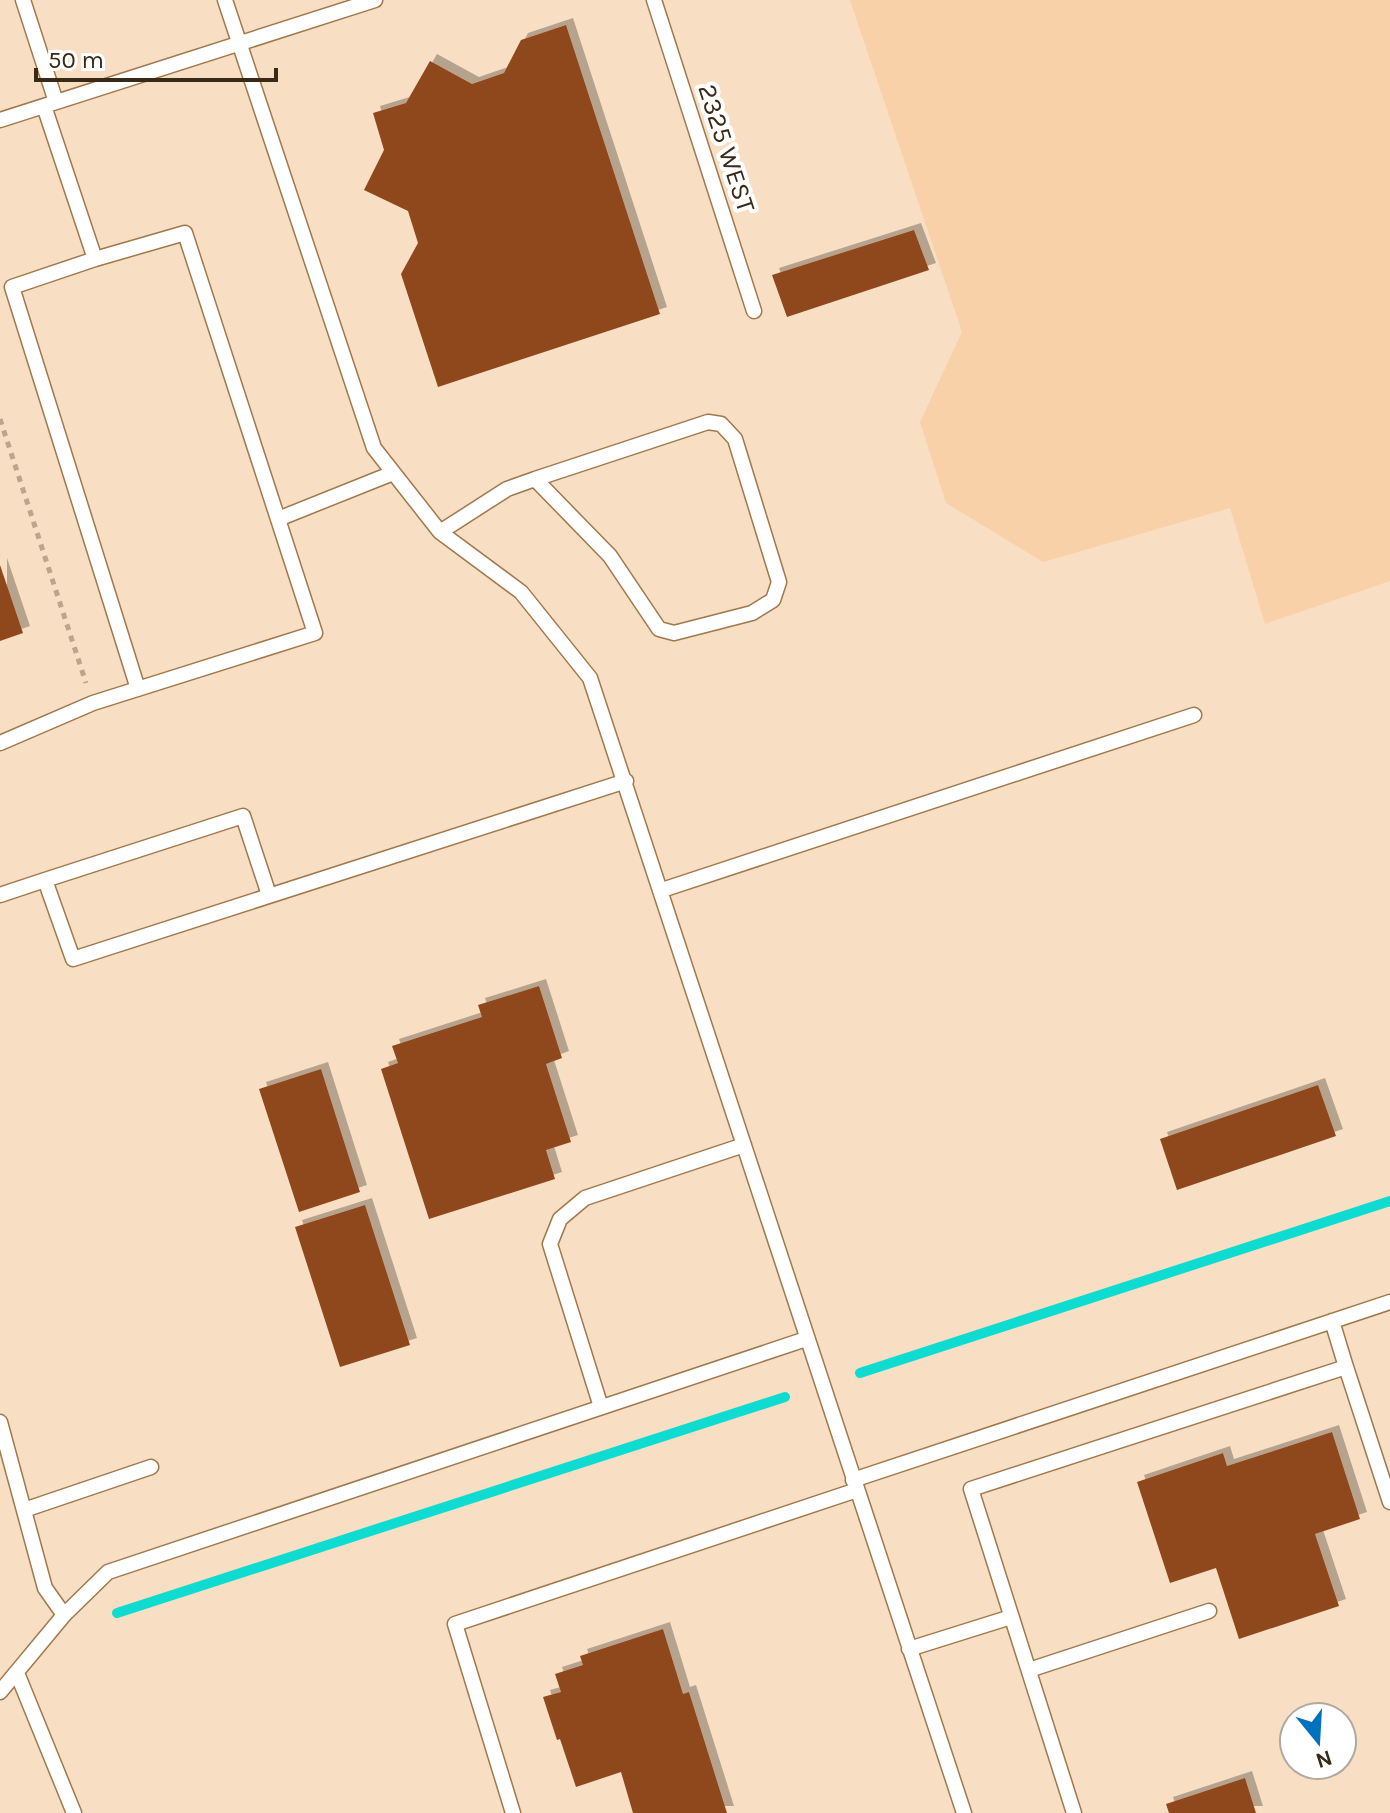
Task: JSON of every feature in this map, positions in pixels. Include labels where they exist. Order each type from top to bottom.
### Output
[{"type":"lane","points":[[23,0],[95,259]]},
{"type":"lane","points":[[225,0],[374,448],[440,532],[521,592],[590,678],[964,1813]]},
{"type":"lane","points":[[0,120],[239,43],[342,5],[375,0]]},
{"type":"lane","name":"2325 WEST","points":[[654,0],[754,311]]},
{"type":"lane","points":[[0,743],[93,703],[138,689],[315,633],[185,233],[12,287],[138,689]]},
{"type":"lane","points":[[440,532],[507,489],[535,479],[708,422],[721,424],[735,439],[779,582],[773,600],[752,613],[674,633],[659,629],[610,556],[535,479]]},
{"type":"lane","points":[[278,519],[393,473]]},
{"type":"lane","points":[[662,890],[1194,715]]},
{"type":"lane","points":[[45,880],[73,959],[626,781]]},
{"type":"lane","points":[[0,895],[243,816],[269,895]]},
{"type":"lane","points":[[601,1407],[550,1244],[560,1219],[585,1198],[744,1145]]},
{"type":"lane","points":[[513,1813],[455,1624],[1390,1302]]},
{"type":"lane","points":[[1332,1321],[1390,1502]]},
{"type":"lane","points":[[0,1692],[64,1615],[108,1572],[806,1339]]},
{"type":"lane","points":[[1074,1813],[971,1489],[1346,1367]]},
{"type":"lane","points":[[0,1422],[45,1588],[64,1615]]},
{"type":"lane","points":[[24,1510],[151,1467]]},
{"type":"lane","points":[[1029,1670],[1209,1611]]},
{"type":"lane","points":[[909,1649],[1011,1617]]},
{"type":"lane","points":[[17,1673],[74,1813]]},
{"type":"path","points":[[0,419],[87,684]]},
{"type":"shaded area","points":[[850,0],[1390,0],[1390,581],[1265,624],[1230,508],[1043,562],[946,503],[920,422],[962,332]]},
{"type":"building","points":[[566,25],[660,314],[438,387],[401,274],[418,243],[408,211],[364,190],[384,150],[373,113],[406,103],[430,61],[472,84],[504,73],[521,40]]},
{"type":"building","points":[[914,230],[929,270],[787,317],[772,275]]},
{"type":"building","points":[[0,565],[23,633],[0,641]]},
{"type":"building","points":[[539,986],[562,1058],[546,1064],[571,1142],[546,1150],[555,1179],[429,1219],[381,1069],[398,1063],[392,1046],[482,1017],[478,1005]]},
{"type":"building","points":[[321,1069],[360,1192],[299,1212],[259,1089]]},
{"type":"building","points":[[1318,1085],[1336,1136],[1177,1190],[1160,1139]]},
{"type":"building","points":[[365,1205],[410,1345],[340,1367],[295,1227]]},
{"type":"building","points":[[1332,1432],[1360,1519],[1315,1534],[1339,1606],[1239,1639],[1216,1568],[1170,1583],[1137,1482],[1223,1453],[1227,1466]]},
{"type":"building","points":[[663,1629],[683,1694],[689,1692],[727,1813],[633,1813],[621,1772],[576,1787],[560,1739],[557,1740],[543,1697],[561,1692],[555,1674],[583,1665],[580,1656]]},
{"type":"building","points":[[1245,1778],[1256,1813],[1169,1813],[1166,1804]]},
{"type":"waterway","points":[[860,1373],[1390,1201]]},
{"type":"waterway","points":[[117,1613],[785,1397]]}]
